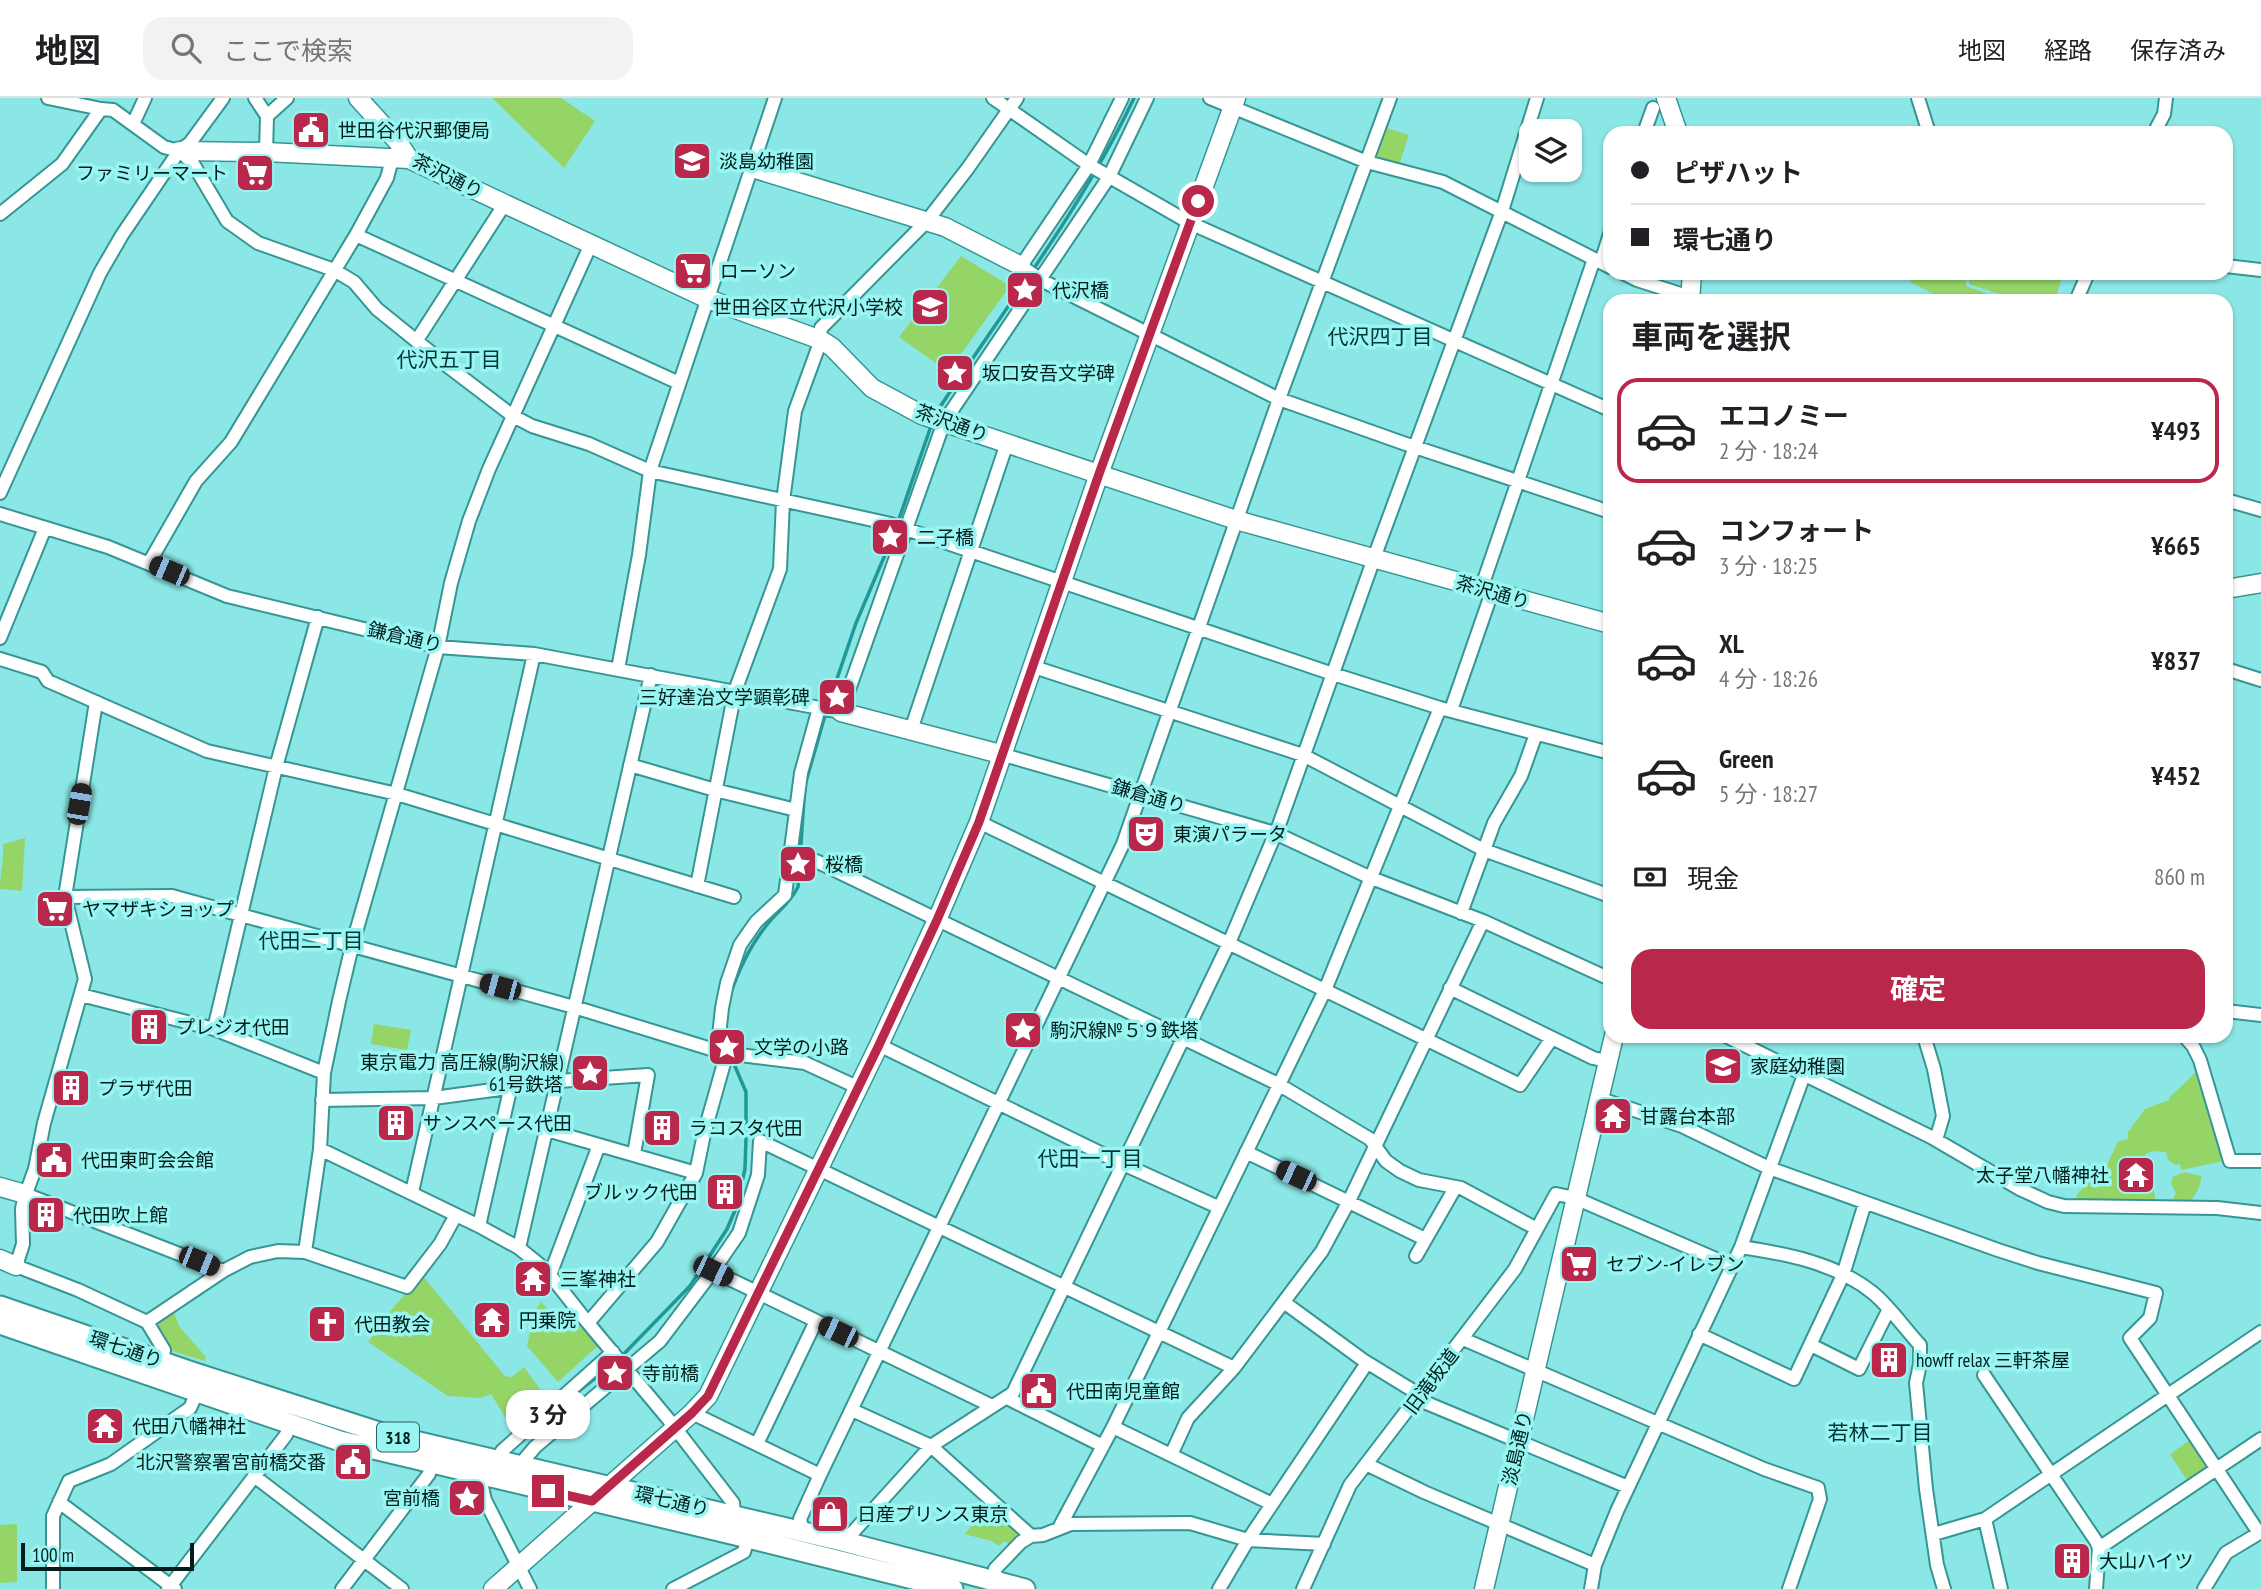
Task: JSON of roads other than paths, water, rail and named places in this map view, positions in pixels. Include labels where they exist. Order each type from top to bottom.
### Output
[{"type":"main road","name":"環七通り","points":[[0,1306],[162,1362],[592,1501],[944,1588]]},
{"type":"main road","name":"環七通り","points":[[0,1324],[361,1447],[431,1463],[491,1469],[518,1467],[737,1515],[1025,1589]]},
{"type":"street","points":[[47,98],[108,106],[164,148],[179,151],[266,152],[401,159]]},
{"type":"street","points":[[133,124],[145,98]]},
{"type":"street","points":[[0,494],[100,273],[122,235],[179,151],[190,143],[223,98]]},
{"type":"street","points":[[255,98],[267,116],[266,152]]},
{"type":"street","points":[[267,116],[287,98]]},
{"type":"street","name":"茶沢通り","points":[[358,98],[389,131],[401,159],[708,299],[821,340],[832,347],[872,388],[939,420],[1237,520],[1603,622]]},
{"type":"street","points":[[618,669],[639,555],[650,471],[775,98]]},
{"type":"street","points":[[993,98],[1099,171],[1191,223],[1603,407]]},
{"type":"street","points":[[697,886],[735,691],[780,569],[783,501],[795,411],[821,340],[821,328],[927,221],[1017,98]]},
{"type":"street","points":[[1032,274],[1099,171],[1122,98]]},
{"type":"street","points":[[588,1324],[657,1242],[696,1173],[726,1053],[722,1008],[733,962],[745,937],[769,907],[785,895],[799,856],[796,810],[801,773],[900,527],[939,420],[1147,98]]},
{"type":"street","points":[[1059,1528],[1113,1427],[1325,990],[1399,805],[1445,709],[1487,591],[1517,481],[1551,384],[1602,262],[1443,182],[1367,162],[1234,103],[1210,98]]},
{"type":"street","points":[[803,1532],[800,1519],[820,1475],[1061,978],[1105,884],[1142,794],[1279,399],[1390,98]]},
{"type":"street","points":[[842,1541],[932,1446],[1013,1393],[1229,943],[1275,833],[1502,211],[1537,98]]},
{"type":"street","points":[[1918,98],[1928,126]]},
{"type":"street","points":[[2158,126],[2164,114],[2166,98]]},
{"type":"street","points":[[493,1589],[708,1396],[879,1045],[979,822],[1099,474],[1234,103]]},
{"type":"street","points":[[1648,126],[1659,103]]},
{"type":"street","points":[[1659,103],[1674,126]]},
{"type":"street","points":[[0,214],[62,164],[108,106]]},
{"type":"street","points":[[179,151],[192,162],[227,221],[235,229],[258,243],[334,270],[354,282],[377,309],[513,416],[532,426],[589,444],[650,471],[900,527],[1333,674],[1445,709],[1603,751]]},
{"type":"street","points":[[149,563],[196,481],[231,442],[387,178],[401,159]]},
{"type":"street","points":[[752,168],[945,227],[1150,336],[1279,399],[1603,510]]},
{"type":"street","points":[[417,340],[504,205]]},
{"type":"street","points":[[355,235],[679,383]]},
{"type":"street","points":[[305,1252],[320,1149],[324,1073],[352,946],[438,647],[451,583],[467,527],[489,469],[591,244]]},
{"type":"street","points":[[2233,267],[2261,270]]},
{"type":"street","points":[[1637,280],[1676,294]]},
{"type":"street","points":[[911,730],[1007,443]]},
{"type":"street","points":[[2233,502],[2261,510]]},
{"type":"street","name":"鎌倉通り","points":[[0,514],[108,547],[227,596],[438,647],[534,654],[828,709],[1142,794],[1275,833],[1369,877],[1483,921],[1603,976]]},
{"type":"street","points":[[0,638],[45,528]]},
{"type":"street","points":[[2233,588],[2261,583]]},
{"type":"street","points":[[214,1029],[276,767],[318,617]]},
{"type":"street","points":[[412,1192],[534,654]]},
{"type":"street","points":[[0,659],[42,672],[48,681],[207,751],[397,794],[734,897]]},
{"type":"street","points":[[1034,667],[1303,755],[1484,850],[1603,893]]},
{"type":"street","points":[[2233,671],[2261,680]]},
{"type":"street","points":[[519,1248],[651,675]]},
{"type":"street","points":[[96,702],[65,897],[85,979],[44,1123],[35,1169],[25,1194],[22,1209],[23,1244],[8,1263],[78,1290],[147,1322],[164,1350],[162,1362]]},
{"type":"street","points":[[1461,913],[1494,823],[1521,776],[1535,734]]},
{"type":"street","points":[[630,765],[796,810]]},
{"type":"street","points":[[979,822],[1520,1085],[1552,1038]]},
{"type":"street","points":[[799,856],[1061,978],[1278,1084],[1376,1144],[1386,1161],[1400,1171],[1419,1180],[1461,1188],[1537,1229]]},
{"type":"street","points":[[65,897],[163,894],[574,1007],[726,1053],[805,1063],[857,1087]]},
{"type":"street","points":[[1171,1455],[1188,1418],[1234,1368],[1322,1251],[1349,1201],[1483,921]]},
{"type":"street","points":[[1450,988],[1593,1058],[1607,1061]]},
{"type":"street","points":[[81,995],[214,1029],[324,1073]]},
{"type":"street","points":[[2233,1012],[2261,1015]]},
{"type":"street","name":"淡島通り","points":[[1484,1589],[1612,1043]]},
{"type":"street","points":[[1740,1043],[1936,1140],[2020,1189],[2048,1202],[2064,1206],[2217,1208],[2261,1213]]},
{"type":"street","points":[[1926,1043],[1943,1116],[1936,1140]]},
{"type":"street","points":[[2190,1043],[2200,1060],[2230,1161],[2261,1161]]},
{"type":"street","points":[[879,1045],[1123,1164],[1218,1207]]},
{"type":"street","points":[[1591,1589],[1595,1564],[1656,1423],[1741,1247],[1804,1075]]},
{"type":"street","points":[[322,1100],[434,1098],[558,1082],[648,1076],[634,1154]]},
{"type":"street","points":[[479,1226],[510,1090]]},
{"type":"street","points":[[1598,1098],[1682,1126],[1769,1168],[1865,1203],[2038,1263],[2157,1293],[2150,1318],[2130,1338],[2166,1396],[2260,1532],[2226,1553],[2204,1589]]},
{"type":"street","points":[[547,1130],[696,1173]]},
{"type":"street","points":[[530,1589],[483,1495],[482,1488],[491,1469],[502,1451],[619,1358],[660,1341],[739,1233],[758,1175],[760,1141],[1234,1368]]},
{"type":"street","points":[[550,1275],[599,1145]]},
{"type":"street","points":[[320,1149],[479,1226],[519,1248],[550,1275],[675,1427],[733,1503],[733,1511],[737,1515]]},
{"type":"street","points":[[1246,1152],[1425,1239]]},
{"type":"street","points":[[0,1187],[25,1194],[223,1271]]},
{"type":"street","points":[[1416,1256],[1455,1188]]},
{"type":"street","name":"旧滝坂道","points":[[1303,1589],[1350,1485],[1368,1465],[1515,1269],[1556,1194],[1576,1198]]},
{"type":"street","points":[[1576,1198],[1732,1266]]},
{"type":"street","points":[[1699,1334],[1794,1379],[1843,1275],[1865,1203]]},
{"type":"street","points":[[147,1322],[250,1256],[278,1251],[305,1252],[407,1287],[440,1244],[456,1215]]},
{"type":"street","points":[[1741,1247],[1778,1253],[1825,1266],[1843,1275],[1874,1294],[1920,1345],[1916,1383],[1926,1489],[1937,1565],[1944,1589]]},
{"type":"street","points":[[713,1271],[992,1406]]},
{"type":"street","points":[[1285,1303],[1419,1397],[1628,1487]]},
{"type":"street","points":[[1811,1345],[1859,1369],[1888,1311]]},
{"type":"street","points":[[757,1444],[817,1321]]},
{"type":"street","points":[[1934,1534],[1985,1519],[2261,1332]]},
{"type":"street","points":[[1463,1339],[1764,1469],[1818,1488],[1820,1499],[1789,1589]]},
{"type":"street","points":[[518,1467],[619,1358]]},
{"type":"street","points":[[1219,1589],[1248,1540],[1367,1363]]},
{"type":"street","points":[[1984,1374],[2096,1541],[2099,1548],[2096,1589]]},
{"type":"street","points":[[53,1589],[53,1516],[69,1481],[111,1464],[190,1408],[197,1393]]},
{"type":"street","points":[[1007,1398],[1103,1446]]},
{"type":"street","points":[[852,1410],[932,1446],[1031,1536]]},
{"type":"street","points":[[692,1413],[820,1475]]},
{"type":"street","points":[[60,1502],[172,1588],[286,1435],[290,1425]]},
{"type":"street","points":[[1113,1427],[1272,1504]]},
{"type":"street","points":[[2099,1548],[2261,1439]]},
{"type":"street","points":[[342,1589],[429,1474],[431,1463]]},
{"type":"street","points":[[1368,1465],[1424,1492],[1595,1564]]},
{"type":"street","points":[[254,1476],[402,1589]]},
{"type":"street","points":[[1985,1519],[2001,1589]]},
{"type":"street","points":[[996,1581],[995,1569],[1021,1542],[1031,1536],[1043,1535],[1071,1524],[1190,1523],[1248,1540],[1324,1544]]},
{"type":"street","points":[[673,1589],[744,1552],[748,1538]]},
{"type":"waterway","points":[[936,413],[1066,219],[1134,98]]},
{"type":"waterway","points":[[898,522],[932,423]]},
{"type":"waterway","points":[[828,705],[856,623],[896,529]]},
{"type":"waterway","points":[[730,995],[754,942],[798,887],[805,785],[826,712]]},
{"type":"waterway","points":[[571,1397],[616,1362],[690,1286],[727,1229],[736,1208],[745,1169],[746,1137],[746,1092],[731,1057]]},
{"type":"place","name":"世田谷代沢郵便局","points":[[311,130]]},
{"type":"place","name":"淡島幼稚園","points":[[692,161]]},
{"type":"place","name":"ファミリーマート","points":[[255,173]]},
{"type":"place","name":"ローソン","points":[[693,271]]},
{"type":"place","name":"代沢橋","points":[[1025,290]]},
{"type":"place","name":"世田谷区立代沢小学校","points":[[930,307]]},
{"type":"place","name":"坂口安吾文学碑","points":[[955,373]]},
{"type":"place","name":"二子橋","points":[[890,537]]},
{"type":"place","name":"三好達治文学顕彰碑","points":[[837,697]]},
{"type":"place","name":"東演パラータ","points":[[1146,834]]},
{"type":"place","name":"桜橋","points":[[798,864]]},
{"type":"place","name":"ヤマザキショップ","points":[[55,909]]},
{"type":"place","name":"プレジオ代田","points":[[149,1027]]},
{"type":"place","name":"駒沢線№５９鉄塔","points":[[1023,1030]]},
{"type":"place","name":"文学の小路","points":[[727,1047]]},
{"type":"place","name":"家庭幼稚園","points":[[1723,1066]]},
{"type":"place","name":"東京電力 高圧線(駒沢線) 61号鉄塔","points":[[590,1073]]},
{"type":"place","name":"プラザ代田","points":[[71,1088]]},
{"type":"place","name":"甘露台本部","points":[[1613,1116]]},
{"type":"place","name":"サンスペース代田","points":[[396,1123]]},
{"type":"place","name":"ラコスタ代田","points":[[662,1128]]},
{"type":"place","name":"代田東町会会館","points":[[54,1160]]},
{"type":"place","name":"太子堂八幡神社","points":[[2136,1175]]},
{"type":"place","name":"ブルック代田","points":[[725,1192]]},
{"type":"place","name":"代田吹上館","points":[[46,1215]]},
{"type":"place","name":"セブン-イレブン","points":[[1579,1264]]},
{"type":"place","name":"三峯神社","points":[[533,1279]]},
{"type":"place","name":"円乗院","points":[[492,1320]]},
{"type":"place","name":"代田教会","points":[[327,1324]]},
{"type":"place","name":"howff relax 三軒茶屋","points":[[1889,1360]]},
{"type":"place","name":"寺前橋","points":[[615,1373]]},
{"type":"place","name":"代田南児童館","points":[[1039,1391]]},
{"type":"place","name":"代田八幡神社","points":[[105,1426]]},
{"type":"place","name":"北沢警察署宮前橋交番","points":[[353,1462]]},
{"type":"place","name":"宮前橋","points":[[467,1498]]},
{"type":"place","name":"日産プリンス東京","points":[[830,1514]]},
{"type":"place","name":"大山ハイツ","points":[[2072,1561]]},
{"type":"district","name":"代沢四丁目","points":[[1380,336]]},
{"type":"district","name":"代沢五丁目","points":[[449,359]]},
{"type":"district","name":"代田二丁目","points":[[311,940]]},
{"type":"district","name":"代田一丁目","points":[[1090,1158]]},
{"type":"district","name":"若林二丁目","points":[[1880,1432]]}]
